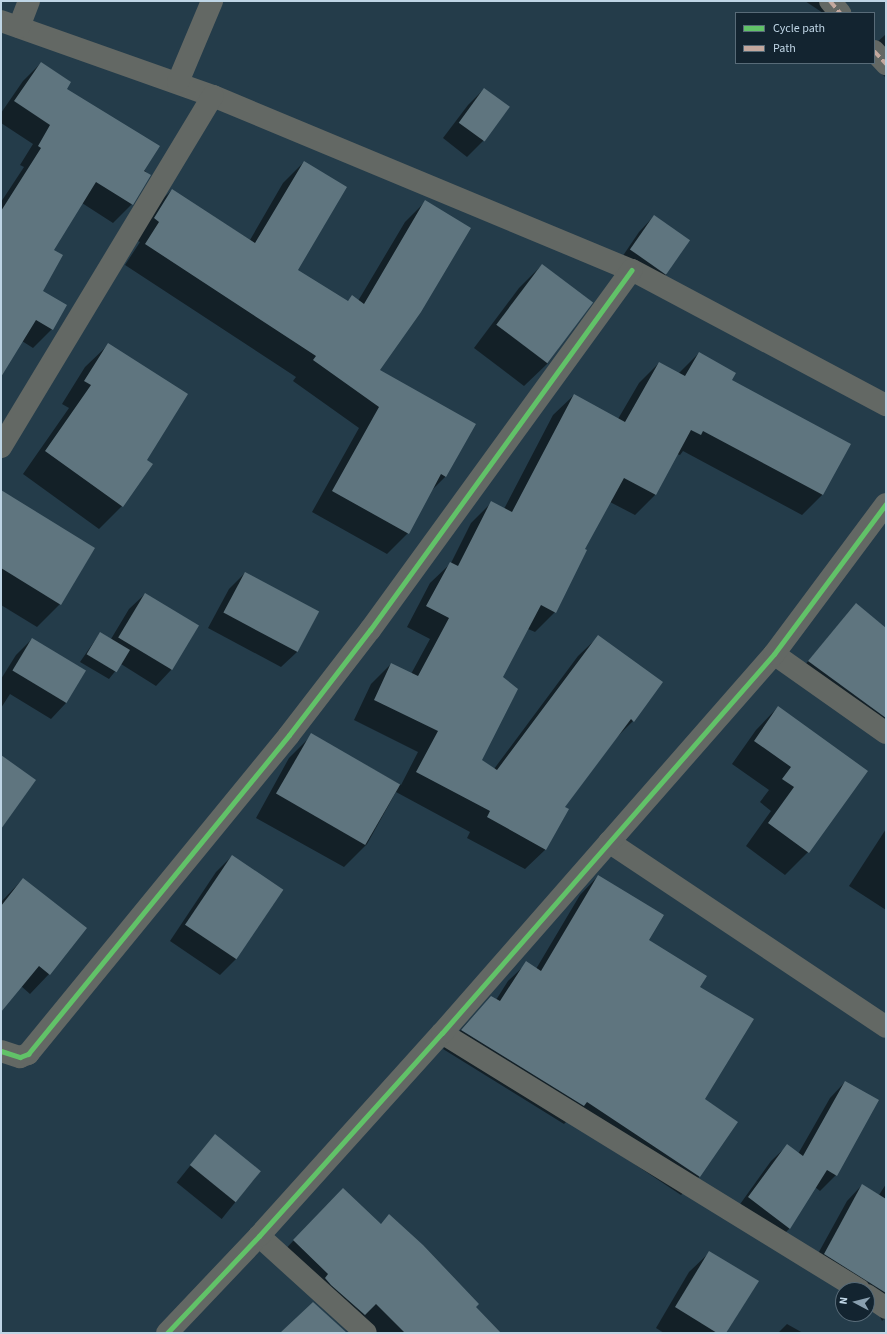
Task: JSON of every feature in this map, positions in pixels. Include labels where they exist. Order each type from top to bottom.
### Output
[{"type":"street","points":[[29,1],[10,24],[178,82],[214,96],[632,270],[886,405]]},
{"type":"street","points":[[178,82],[212,1]]},
{"type":"street","points":[[830,1],[839,12]]},
{"type":"street","points":[[875,51],[886,64]]},
{"type":"street","points":[[1,448],[214,96]]},
{"type":"street","points":[[1,1051],[20,1057],[28,1054],[279,748],[370,630],[632,270]]},
{"type":"street","points":[[167,1333],[259,1236],[442,1033],[774,654],[886,504]]},
{"type":"street","points":[[774,654],[886,733]]},
{"type":"street","points":[[609,842],[886,1027]]},
{"type":"street","points":[[442,1033],[846,1282]]},
{"type":"street","points":[[259,1236],[366,1333]]},
{"type":"street","points":[[875,1300],[886,1308]]},
{"type":"building","points":[[41,62],[71,82],[67,89],[160,146],[144,171],[151,175],[133,205],[96,182],[54,250],[63,255],[43,291],[67,305],[53,330],[36,320],[1,377],[1,211],[41,148],[38,146],[50,125],[14,101]]},
{"type":"building","points":[[484,88],[510,107],[485,142],[459,123]]},
{"type":"building","points":[[304,161],[347,187],[298,270],[348,301],[352,295],[364,304],[425,200],[471,228],[421,312],[380,370],[476,424],[446,477],[441,474],[409,534],[332,491],[379,407],[313,360],[316,356],[145,244],[159,222],[154,218],[172,189],[255,243]]},
{"type":"building","points":[[654,215],[690,240],[666,275],[630,249]]},
{"type":"building","points":[[542,264],[593,303],[547,363],[496,325]]},
{"type":"building","points":[[108,343],[188,394],[147,460],[153,464],[123,507],[45,451],[91,385],[84,381]]},
{"type":"building","points":[[699,352],[736,373],[732,380],[851,444],[823,495],[703,431],[701,435],[691,430],[656,495],[624,478],[585,549],[587,550],[556,613],[541,605],[503,677],[518,689],[482,760],[497,770],[598,635],[663,682],[634,722],[631,719],[565,807],[569,809],[546,850],[487,817],[490,811],[416,772],[438,731],[374,700],[391,663],[418,676],[449,618],[426,606],[450,562],[458,566],[491,501],[512,512],[574,394],[625,422],[659,362],[685,376]]},
{"type":"building","points":[[1,490],[95,548],[61,605],[1,568]]},
{"type":"building","points":[[245,572],[319,611],[298,652],[223,613]]},
{"type":"building","points":[[145,593],[199,625],[172,670],[118,638]]},
{"type":"building","points":[[856,603],[886,628],[886,718],[808,661]]},
{"type":"building","points":[[100,632],[130,650],[117,672],[87,654]]},
{"type":"building","points":[[32,638],[86,670],[66,703],[12,671]]},
{"type":"building","points":[[778,706],[868,771],[809,853],[768,823],[794,787],[782,779],[791,767],[754,741]]},
{"type":"building","points":[[311,733],[400,784],[365,845],[276,794]]},
{"type":"building","points":[[1,755],[36,780],[1,829]]},
{"type":"building","points":[[232,855],[283,890],[236,959],[185,925]]},
{"type":"building","points":[[598,875],[664,915],[649,940],[707,976],[700,987],[754,1019],[705,1099],[738,1122],[700,1177],[587,1102],[584,1106],[461,1030],[491,996],[500,1001],[526,961],[541,971]]},
{"type":"building","points":[[23,878],[87,928],[50,975],[39,966],[1,1012],[1,906]]},
{"type":"building","points":[[845,1081],[879,1100],[837,1176],[827,1170],[790,1229],[748,1197],[787,1144],[803,1156]]},
{"type":"building","points":[[215,1134],[261,1171],[236,1202],[190,1165]]},
{"type":"building","points":[[862,1184],[886,1199],[886,1293],[875,1286],[875,1282],[869,1282],[824,1254]]},
{"type":"building","points":[[343,1188],[381,1224],[389,1214],[423,1245],[479,1304],[476,1307],[501,1333],[405,1333],[376,1304],[365,1315],[331,1285],[325,1278],[328,1274],[293,1240]]},
{"type":"building","points":[[709,1251],[759,1281],[726,1333],[717,1333],[675,1307]]},
{"type":"building","points":[[313,1302],[347,1333],[280,1333]]},
{"type":"marked path","points":[[830,1],[839,12]]},
{"type":"marked path","points":[[875,52],[886,64]]},
{"type":"cycle path","points":[[1,1051],[20,1057],[28,1054],[289,735],[370,630],[632,270]]},
{"type":"cycle path","points":[[167,1333],[259,1236],[442,1033],[774,654],[886,504]]}]
